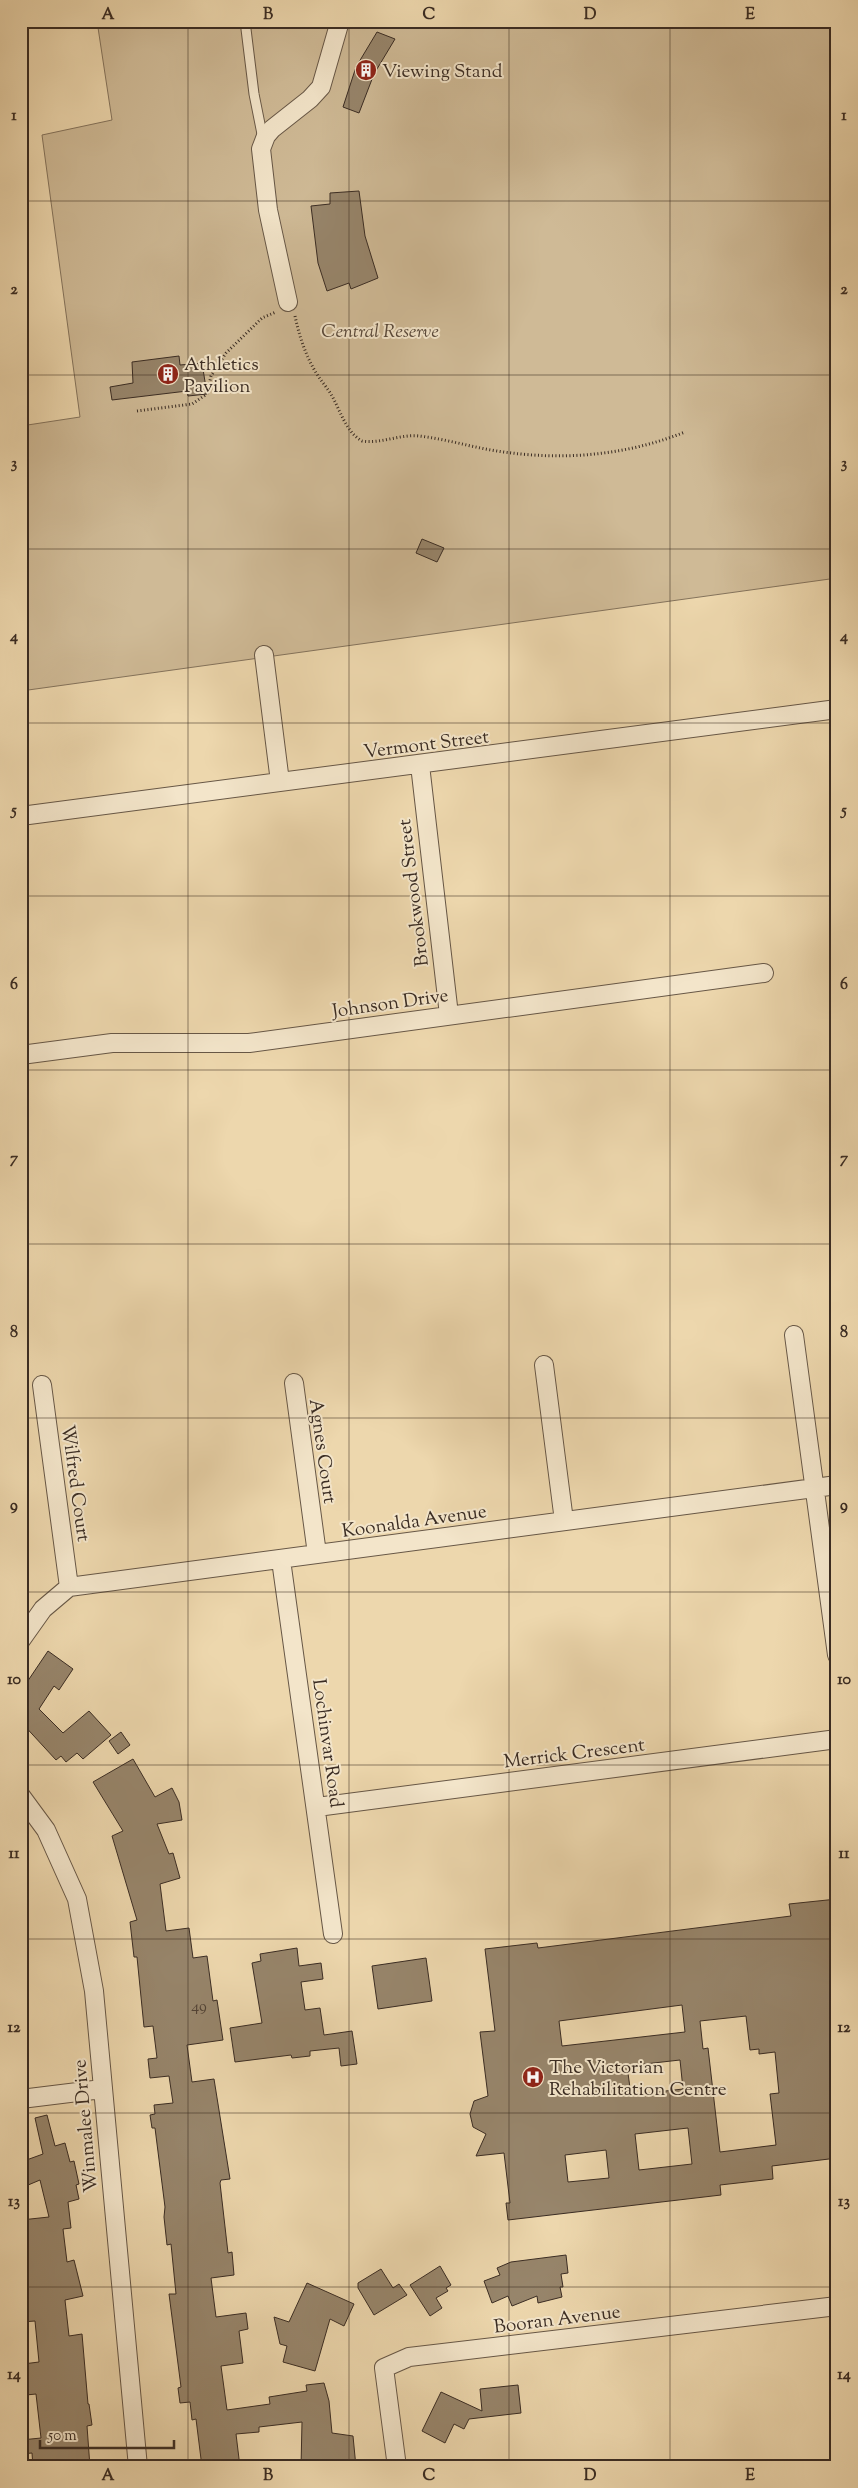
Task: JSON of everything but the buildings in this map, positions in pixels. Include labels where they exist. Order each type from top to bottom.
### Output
[{"type":"street","points":[[288,302],[268,210],[261,149],[263,142],[272,129],[310,99],[321,87],[340,21]]},
{"type":"street","points":[[264,655],[280,782]]},
{"type":"street","name":"Vermont Street","points":[[21,816],[280,782],[420,766],[837,709]]},
{"type":"street","name":"Brookwood Street","points":[[420,766],[448,1015]]},
{"type":"street","name":"Johnson Drive","points":[[21,1055],[112,1043],[249,1043],[764,973]]},
{"type":"street","points":[[794,1335],[837,1655]]},
{"type":"street","points":[[544,1365],[564,1521]]},
{"type":"street","name":"Agnes Court","points":[[294,1383],[317,1554]]},
{"type":"street","name":"Wilfred Court","points":[[42,1385],[69,1587]]},
{"type":"street","name":"Koonalda Avenue","points":[[69,1587],[837,1485]]},
{"type":"street","name":"Lochinvar Road","points":[[281,1560],[317,1807],[333,1934]]},
{"type":"street","points":[[21,1640],[43,1609],[69,1587]]},
{"type":"street","name":"Merrick Crescent","points":[[317,1807],[837,1739]]},
{"type":"street","name":"Winmalee Drive","points":[[21,1796],[46,1830],[77,1899],[94,1991],[138,2467]]},
{"type":"street","points":[[21,2099],[102,2089]]},
{"type":"street","name":"Booran Avenue","points":[[397,2467],[384,2368],[409,2357],[837,2306]]},
{"type":"lane","points":[[246,21],[254,94],[263,142]]},
{"type":"path","points":[[137,411],[192,404],[207,394],[211,376],[226,353],[262,318],[273,314],[288,302],[294,312],[301,339],[314,370],[332,395],[352,433],[362,440],[416,436],[452,440],[510,453],[567,456],[628,450],[685,432]]},
{"type":"green space","name":"Central Reserve","points":[[97,21],[837,21],[837,578],[21,691],[21,426],[80,417],[42,135],[112,120]]},
{"type":"place","name":"Viewing Stand","points":[[366,70]]},
{"type":"place","name":"Athletics Pavilion","points":[[168,374]]},
{"type":"place","name":"The Victorian Rehabilitation Centre","points":[[533,2077]]}]
